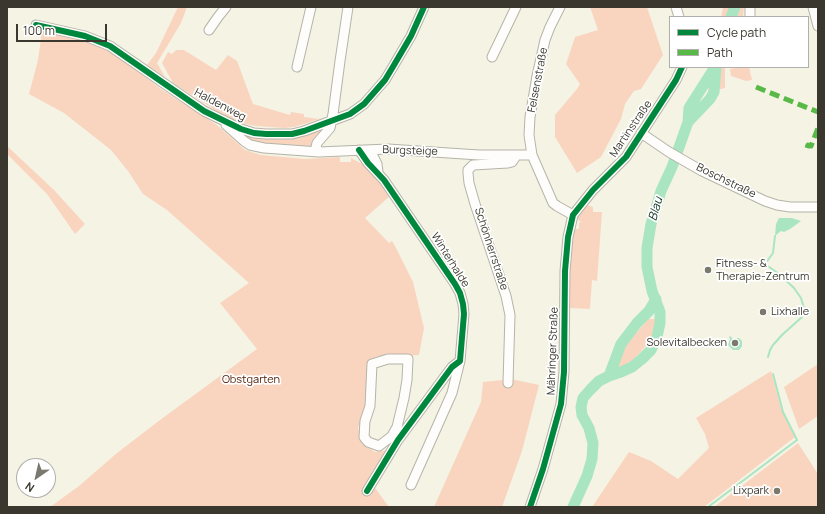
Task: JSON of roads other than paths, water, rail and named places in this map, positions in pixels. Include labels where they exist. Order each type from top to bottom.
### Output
[{"type":"street","points":[[210,30],[226,7]]},
{"type":"street","points":[[297,67],[311,7]]},
{"type":"street","points":[[319,152],[316,147],[317,143],[330,128],[332,120],[348,7]]},
{"type":"street","name":"Haldenweg","points":[[36,25],[85,36],[110,46],[193,103],[241,129],[254,132],[292,134],[350,114],[364,104],[385,80],[411,36],[424,7]]},
{"type":"street","points":[[492,57],[516,7]]},
{"type":"street","name":"Felsenstraße","points":[[532,155],[529,135],[536,76],[545,40],[560,7]]},
{"type":"street","points":[[813,7],[818,26]]},
{"type":"street","name":"Martinstraße","points":[[573,215],[593,190],[623,160],[676,80],[682,68]]},
{"type":"street","name":"Burgsteige","points":[[222,120],[237,135],[250,145],[256,147],[319,152],[388,149],[516,156],[532,155]]},
{"type":"street","name":"Boschstraße","points":[[641,133],[669,152],[714,177],[777,205],[798,208],[818,207]]},
{"type":"street","name":"Winterhalde","points":[[359,150],[368,163],[378,172],[401,203],[460,292],[463,304],[464,327],[460,361],[452,393],[411,485]]},
{"type":"street","name":"Winterhalde","points":[[370,150],[377,164],[378,172]]},
{"type":"street","points":[[532,155],[554,203],[573,215]]},
{"type":"street","name":"Schönherrstraße","points":[[508,383],[510,328],[509,308],[502,281],[469,183],[468,170],[473,165],[512,162],[516,156]]},
{"type":"street","name":"Mähringer Straße","points":[[530,507],[544,469],[561,404],[564,372],[565,271],[568,237],[573,215]]},
{"type":"street","points":[[388,359],[408,359],[404,398],[395,438],[379,446],[368,442],[364,437],[365,421],[370,406],[372,364],[388,359]]},
{"type":"street","points":[[367,492],[395,438],[452,367],[460,361]]},
{"type":"waterway","name":"Blau","points":[[731,16],[735,7]]},
{"type":"waterway","name":"Blau","points":[[688,122],[689,108],[714,68]]},
{"type":"waterway","name":"Blau","points":[[573,507],[587,476],[592,459],[593,443],[589,428],[582,415],[581,407],[583,398],[599,381],[632,367],[642,359],[651,350],[657,337],[660,323],[660,312],[652,291],[647,267],[647,248],[651,224],[661,191],[672,167],[688,122],[710,99],[714,92],[716,68]]},
{"type":"waterway","points":[[768,357],[773,345],[802,317],[804,308],[801,298],[794,288],[779,274],[765,264],[773,253],[775,236]]},
{"type":"waterway","name":"Blau","points":[[609,376],[621,344],[637,323],[649,311],[656,299]]},
{"type":"waterway","points":[[708,507],[797,440],[783,412],[773,374]]},
{"type":"place","name":"Fitness- & Therapie-Zentrum","points":[[708,270]]},
{"type":"place","name":"Lixhalle","points":[[763,312]]},
{"type":"place","name":"Solevitalbecken","points":[[735,343]]},
{"type":"place","name":"Lixpark","points":[[777,491]]},
{"type":"park label","name":"Obstgarten","points":[[251,380]]}]
